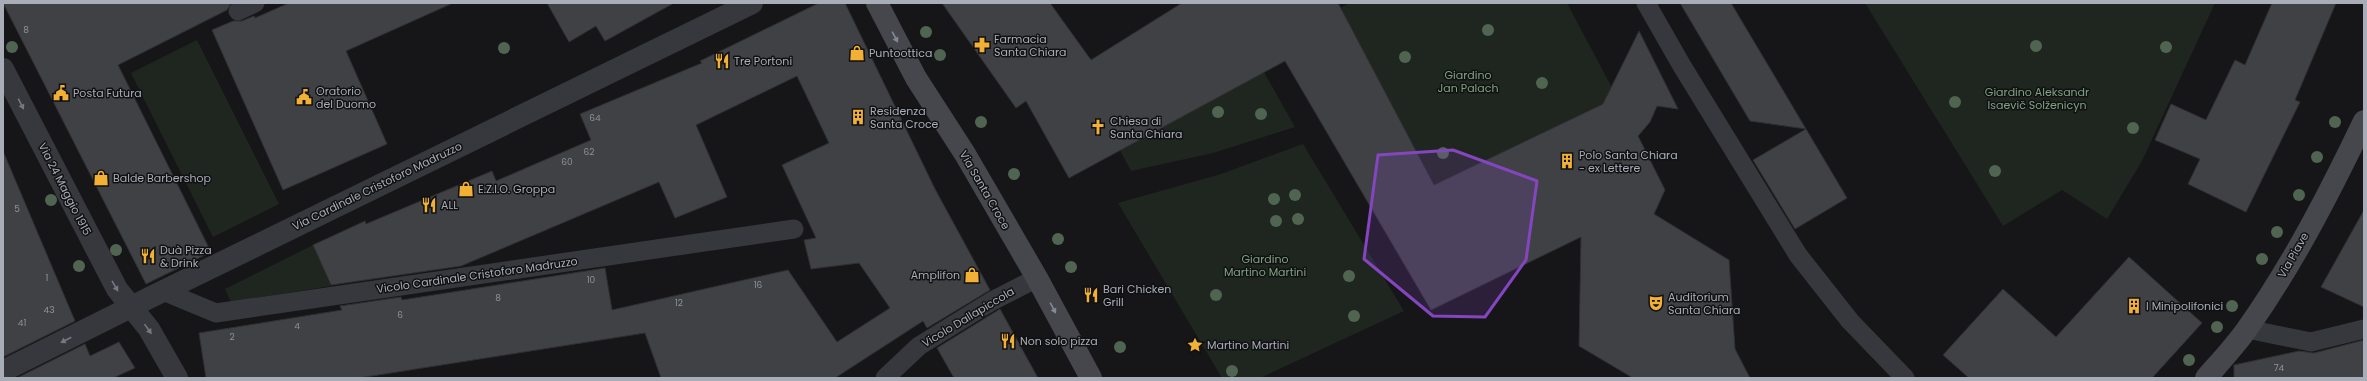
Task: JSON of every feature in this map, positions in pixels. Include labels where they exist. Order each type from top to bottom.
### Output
[{"type":"street","name":"Via Cardinale Cristoforo Madruzzo","points":[[3,371],[130,307],[752,3]]},
{"type":"street","name":"Via Santa Croce","points":[[876,3],[916,78],[965,154],[1037,278],[1091,378]]},
{"type":"street","name":"Via 24 Maggio 1915","points":[[3,69],[117,290],[149,329],[177,378]]},
{"type":"street","name":"Via Piave","points":[[2206,378],[2247,329],[2332,188],[2364,121]]},
{"type":"lane","points":[[238,11],[255,3]]},
{"type":"lane","points":[[1646,3],[1682,66],[1798,255],[1850,320],[1905,378]]},
{"type":"lane","name":"Vicolo Cardinale Cristoforo Madruzzo","points":[[163,291],[216,313],[794,229]]},
{"type":"lane","name":"Vicolo Dallapiccola","points":[[885,378],[919,346],[992,301],[1037,278]]},
{"type":"lane","points":[[2247,329],[2312,342],[2364,329]]},
{"type":"highlighted area","points":[[1453,150],[1537,181],[1526,260],[1485,317],[1433,316],[1364,259],[1378,155]]},
{"type":"green space","name":"Giardino Jan Palach","points":[[1349,3],[1567,3],[1617,97],[1434,185],[1340,8]]},
{"type":"green space","name":"Giardino Aleksandr Isaevič Solženicyn","points":[[1865,3],[2215,3],[2142,161],[2107,219],[2062,190],[2003,226]]},
{"type":"green space","points":[[197,40],[279,204],[213,237],[131,73]]},
{"type":"green space","points":[[1264,72],[1295,127],[1213,153],[1131,171],[1120,150]]},
{"type":"green space","name":"Giardino Martino Martini","points":[[1303,144],[1404,311],[1260,378],[1222,378],[1118,203],[1221,174]]},
{"type":"green space","points":[[313,245],[331,286],[231,302],[225,289]]},
{"type":"building","points":[[3,3],[231,3],[227,10],[118,65],[211,252],[146,284]]},
{"type":"building","name":"Oratorio del Duomo","points":[[289,3],[453,3],[346,51],[387,144],[283,190],[212,30],[233,21],[242,21],[254,16],[255,18]]},
{"type":"building","points":[[547,3],[674,3],[605,41],[596,26],[569,42]]},
{"type":"building","points":[[819,3],[845,3],[935,189],[990,290],[927,328],[923,321],[835,378],[661,378],[645,333],[359,378],[206,378],[199,333],[342,310],[340,306],[401,297],[402,300],[605,268],[612,310],[788,270],[837,342],[890,308],[859,263],[811,269],[804,240],[816,238],[782,165],[829,143],[797,76],[696,125],[727,197],[675,218],[659,182],[461,266],[331,285],[313,245],[365,221],[366,224],[492,171],[496,181],[591,140],[580,114],[702,63],[700,61]]},
{"type":"building","points":[[942,3],[1050,3],[1091,60],[1182,3],[1338,3],[1434,185],[1603,104],[1639,31],[1678,109],[1657,106],[1650,122],[1638,136],[1665,190],[1654,214],[1729,260],[1735,349],[1750,378],[1633,378],[1579,346],[1581,237],[1431,310],[1285,61],[1069,178],[1026,101],[1016,108]]},
{"type":"building","points":[[1680,3],[1731,3],[1806,129],[1750,121]]},
{"type":"building","points":[[2272,3],[2336,3],[2295,100],[2300,102],[2246,212],[2188,184],[2200,159],[2155,140],[2171,104],[2206,120],[2235,60],[2245,65]]},
{"type":"building","points":[[1806,129],[1847,198],[1795,229],[1753,160]]},
{"type":"building","points":[[3,151],[75,321],[3,357]]},
{"type":"building","points":[[2364,210],[2364,307],[2321,287]]},
{"type":"building","name":"I Minipolifonici","points":[[2129,257],[2202,323],[2152,378],[1969,378],[1943,355],[2003,289],[2056,337]]},
{"type":"building","points":[[1000,309],[1038,378],[954,378],[937,348]]},
{"type":"building","points":[[2364,340],[2364,378],[2234,378],[2234,365],[2299,351],[2314,353]]},
{"type":"building","points":[[119,342],[135,368],[113,378],[17,378],[85,344],[90,356]]},
{"type":"place","name":"Farmacia Santa Chiara","points":[[982,45]]},
{"type":"place","name":"Puntoottica","points":[[857,53]]},
{"type":"place","name":"Tre Portoni","points":[[722,61]]},
{"type":"place","name":"Posta Futura","points":[[61,93]]},
{"type":"place","name":"Oratorio del Duomo","points":[[304,97]]},
{"type":"place","name":"Residenza Santa Croce","points":[[858,117]]},
{"type":"place","name":"Chiesa di Santa Chiara","points":[[1098,127]]},
{"type":"place","name":"Polo Santa Chiara - ex Lettere","points":[[1567,161]]},
{"type":"place","name":"Balde Barbershop","points":[[101,178]]},
{"type":"place","name":"E.Z.I.O. Groppa","points":[[466,189]]},
{"type":"place","name":"ALL","points":[[429,205]]},
{"type":"place","name":"Duà Pizza & Drink","points":[[148,256]]},
{"type":"place","name":"Amplifon","points":[[972,275]]},
{"type":"place","name":"Bari Chicken Grill","points":[[1091,295]]},
{"type":"place","name":"Auditorium Santa Chiara","points":[[1656,303]]},
{"type":"place","name":"I Minipolifonici","points":[[2134,306]]},
{"type":"place","name":"Non solo pizza","points":[[1008,341]]},
{"type":"place","name":"Martino Martini","points":[[1195,345]]}]
